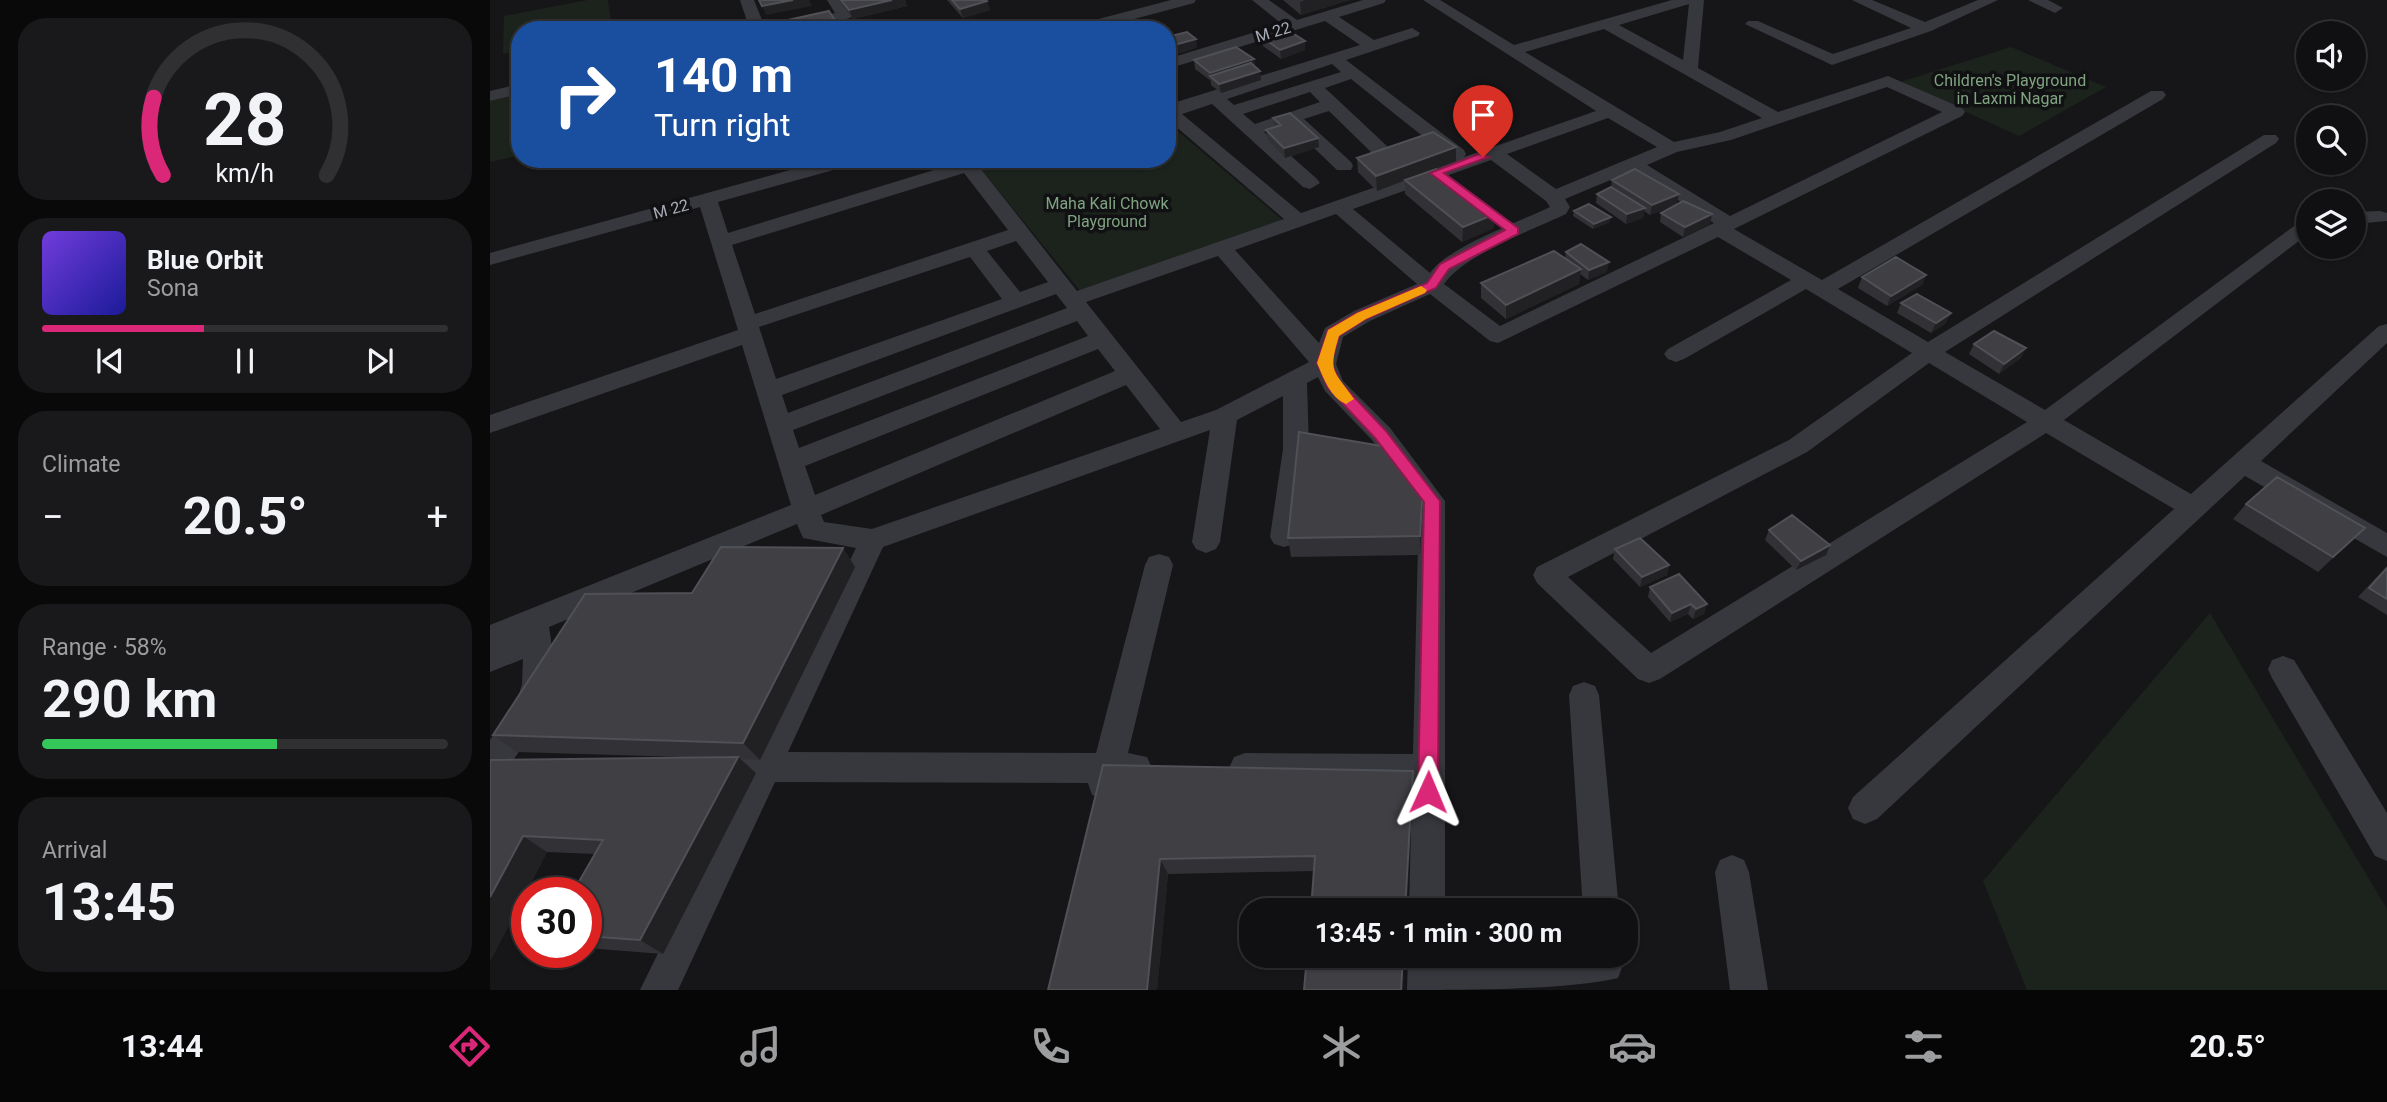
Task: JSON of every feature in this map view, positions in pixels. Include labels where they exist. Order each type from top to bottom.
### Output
[{"type":"street","points":[[747,0],[755,21]]},
{"type":"street","points":[[837,0],[834,1],[848,21]]},
{"type":"street","points":[[1108,21],[1189,0]]},
{"type":"street","points":[[1259,0],[1295,26]]},
{"type":"street","name":"M 22","points":[[1176,62],[1379,0]]},
{"type":"street","points":[[1430,0],[1671,148]]},
{"type":"street","points":[[1511,51],[1688,0]]},
{"type":"street","points":[[1690,70],[1698,0]]},
{"type":"street","points":[[1859,0],[1925,28]]},
{"type":"street","points":[[1753,24],[1832,60],[1925,28],[1991,0]]},
{"type":"street","points":[[2035,0],[2054,8]]},
{"type":"street","points":[[821,21],[845,15]]},
{"type":"street","points":[[1327,16],[1372,46]]},
{"type":"street","points":[[1606,24],[1775,118]]},
{"type":"street","points":[[1176,109],[1412,33]]},
{"type":"street","points":[[1237,43],[1281,76]]},
{"type":"street","points":[[1334,58],[1467,162]]},
{"type":"street","points":[[1231,112],[1354,73]]},
{"type":"street","points":[[1339,207],[1498,336],[1956,113],[1888,81],[1725,136],[1671,148],[1554,197]]},
{"type":"street","points":[[1313,86],[1380,150]]},
{"type":"street","points":[[490,96],[511,91]]},
{"type":"street","points":[[1676,354],[1813,285],[2157,95]]},
{"type":"street","points":[[1214,97],[1310,183]]},
{"type":"street","points":[[1251,131],[1331,104]]},
{"type":"street","points":[[779,426],[1071,299],[1610,112]]},
{"type":"street","points":[[1292,117],[1344,166]]},
{"type":"street","points":[[1176,118],[1298,221]]},
{"type":"street","points":[[2270,139],[1927,353],[1797,446],[1547,575],[1649,670],[2045,422],[2296,234]]},
{"type":"street","points":[[707,199],[813,531],[873,540],[1225,416],[1324,363],[1333,333],[1362,316],[1432,285],[1445,267],[1559,211],[1560,207],[1554,197],[1494,153]]},
{"type":"street","points":[[1633,164],[1813,285],[2193,508]]},
{"type":"street","name":"M 22","points":[[490,259],[819,168]]},
{"type":"street","points":[[720,243],[947,168]]},
{"type":"street","points":[[970,168],[1176,433]]},
{"type":"street","points":[[1436,173],[1458,189]]},
{"type":"street","points":[[1492,214],[1514,231]]},
{"type":"street","points":[[2366,218],[2380,218]]},
{"type":"street","points":[[490,424],[1020,233]]},
{"type":"street","points":[[974,248],[1016,302]]},
{"type":"street","points":[[1222,248],[1324,363],[1333,385],[1381,435],[1432,501],[1427,898]]},
{"type":"street","points":[[768,391],[1016,302],[1071,299]]},
{"type":"street","points":[[1865,808],[2387,331]]},
{"type":"street","points":[[790,463],[1102,339]]},
{"type":"street","points":[[490,659],[536,631],[806,510],[1130,374]]},
{"type":"street","points":[[1284,537],[1296,449],[1295,380]]},
{"type":"street","points":[[1206,541],[1225,416]]},
{"type":"street","points":[[2242,463],[2387,546]]},
{"type":"street","points":[[659,990],[873,540]]},
{"type":"street","points":[[1098,807],[1158,565]]},
{"type":"street","points":[[490,638],[536,631]]},
{"type":"street","points":[[499,769],[538,690],[541,678],[536,631]]},
{"type":"street","points":[[2283,669],[2387,844]]},
{"type":"street","points":[[1584,695],[1600,898]]},
{"type":"street","points":[[724,767],[1164,768]]},
{"type":"street","points":[[1219,768],[1429,769]]},
{"type":"street","points":[[1732,872],[1749,990]]},
{"type":"street","points":[[1426,978],[1564,968]]},
{"type":"green space","points":[[588,0],[608,0],[611,21],[511,21],[511,52],[503,54],[504,16]]},
{"type":"green space","name":"Children's Playground in Laxmi Nagar","points":[[2011,47],[2106,87],[2019,136],[1900,82]]},
{"type":"green space","points":[[511,96],[511,157],[490,162],[490,101]]},
{"type":"green space","name":"Maha Kali Chowk Playground","points":[[1176,130],[1286,223],[1081,292],[980,168],[1176,168]]},
{"type":"green space","points":[[2210,613],[2387,909],[2387,990],[2027,990],[1983,881]]},
{"type":"building","points":[[759,0],[793,0],[762,6]]},
{"type":"building","points":[[841,0],[892,0],[849,10]]},
{"type":"building","points":[[952,0],[986,0],[987,1],[960,9]]},
{"type":"building","points":[[829,11],[835,21],[784,21]]},
{"type":"building","points":[[1286,29],[1305,41],[1280,50],[1262,37]]},
{"type":"building","points":[[1187,32],[1196,39],[1176,45],[1176,35]]},
{"type":"building","points":[[1236,47],[1254,59],[1210,73],[1194,60]]},
{"type":"building","points":[[1251,63],[1260,71],[1219,84],[1210,76]]},
{"type":"building","points":[[1290,113],[1318,138],[1284,148],[1266,130],[1281,125],[1273,118]]},
{"type":"building","points":[[1433,132],[1456,147],[1376,176],[1357,158]]},
{"type":"building","points":[[1436,169],[1495,214],[1463,227],[1405,180]]},
{"type":"building","points":[[1635,169],[1679,194],[1652,205],[1612,180]]},
{"type":"building","points":[[1611,187],[1645,208],[1627,214],[1597,194]]},
{"type":"building","points":[[1683,201],[1712,214],[1685,227],[1661,213]]},
{"type":"building","points":[[1589,204],[1611,217],[1594,224],[1574,211]]},
{"type":"building","points":[[1581,244],[1609,262],[1589,270],[1566,252]]},
{"type":"building","points":[[1554,251],[1581,269],[1506,305],[1481,283]]},
{"type":"building","points":[[1896,257],[1926,275],[1891,296],[1862,277]]},
{"type":"building","points":[[1917,294],[1951,313],[1936,323],[1901,303]]},
{"type":"building","points":[[1994,331],[2026,348],[2004,364],[1974,344]]},
{"type":"building","points":[[1299,432],[1399,449],[1423,485],[1420,536],[1288,538]]},
{"type":"building","points":[[2277,477],[2365,528],[2333,557],[2246,504]]},
{"type":"building","points":[[1792,515],[1830,545],[1801,561],[1769,530]]},
{"type":"building","points":[[1640,538],[1669,565],[1642,577],[1615,549]]},
{"type":"building","points":[[721,547],[843,548],[743,743],[493,735],[585,594],[692,593]]},
{"type":"building","points":[[2387,568],[2387,599],[2369,588]]},
{"type":"building","points":[[1679,574],[1707,604],[1696,609],[1691,604],[1672,613],[1650,587]]},
{"type":"building","points":[[738,757],[640,940],[602,937],[602,877],[582,877],[603,840],[523,836],[490,897],[490,760]]},
{"type":"building","points":[[1103,765],[1413,771],[1406,898],[1312,898],[1315,856],[1160,859],[1147,990],[1048,990]]},
{"type":"building","points":[[1306,968],[1402,968],[1401,990],[1304,990]]},
{"type":"slow traffic","points":[[1346,399],[1333,385],[1324,363],[1333,333],[1362,316],[1421,290]]},
{"type":"route","points":[[1428,792],[1432,501],[1381,435],[1333,385],[1324,363],[1333,333],[1362,316],[1432,285],[1445,267],[1514,231],[1436,173],[1483,157]]}]
